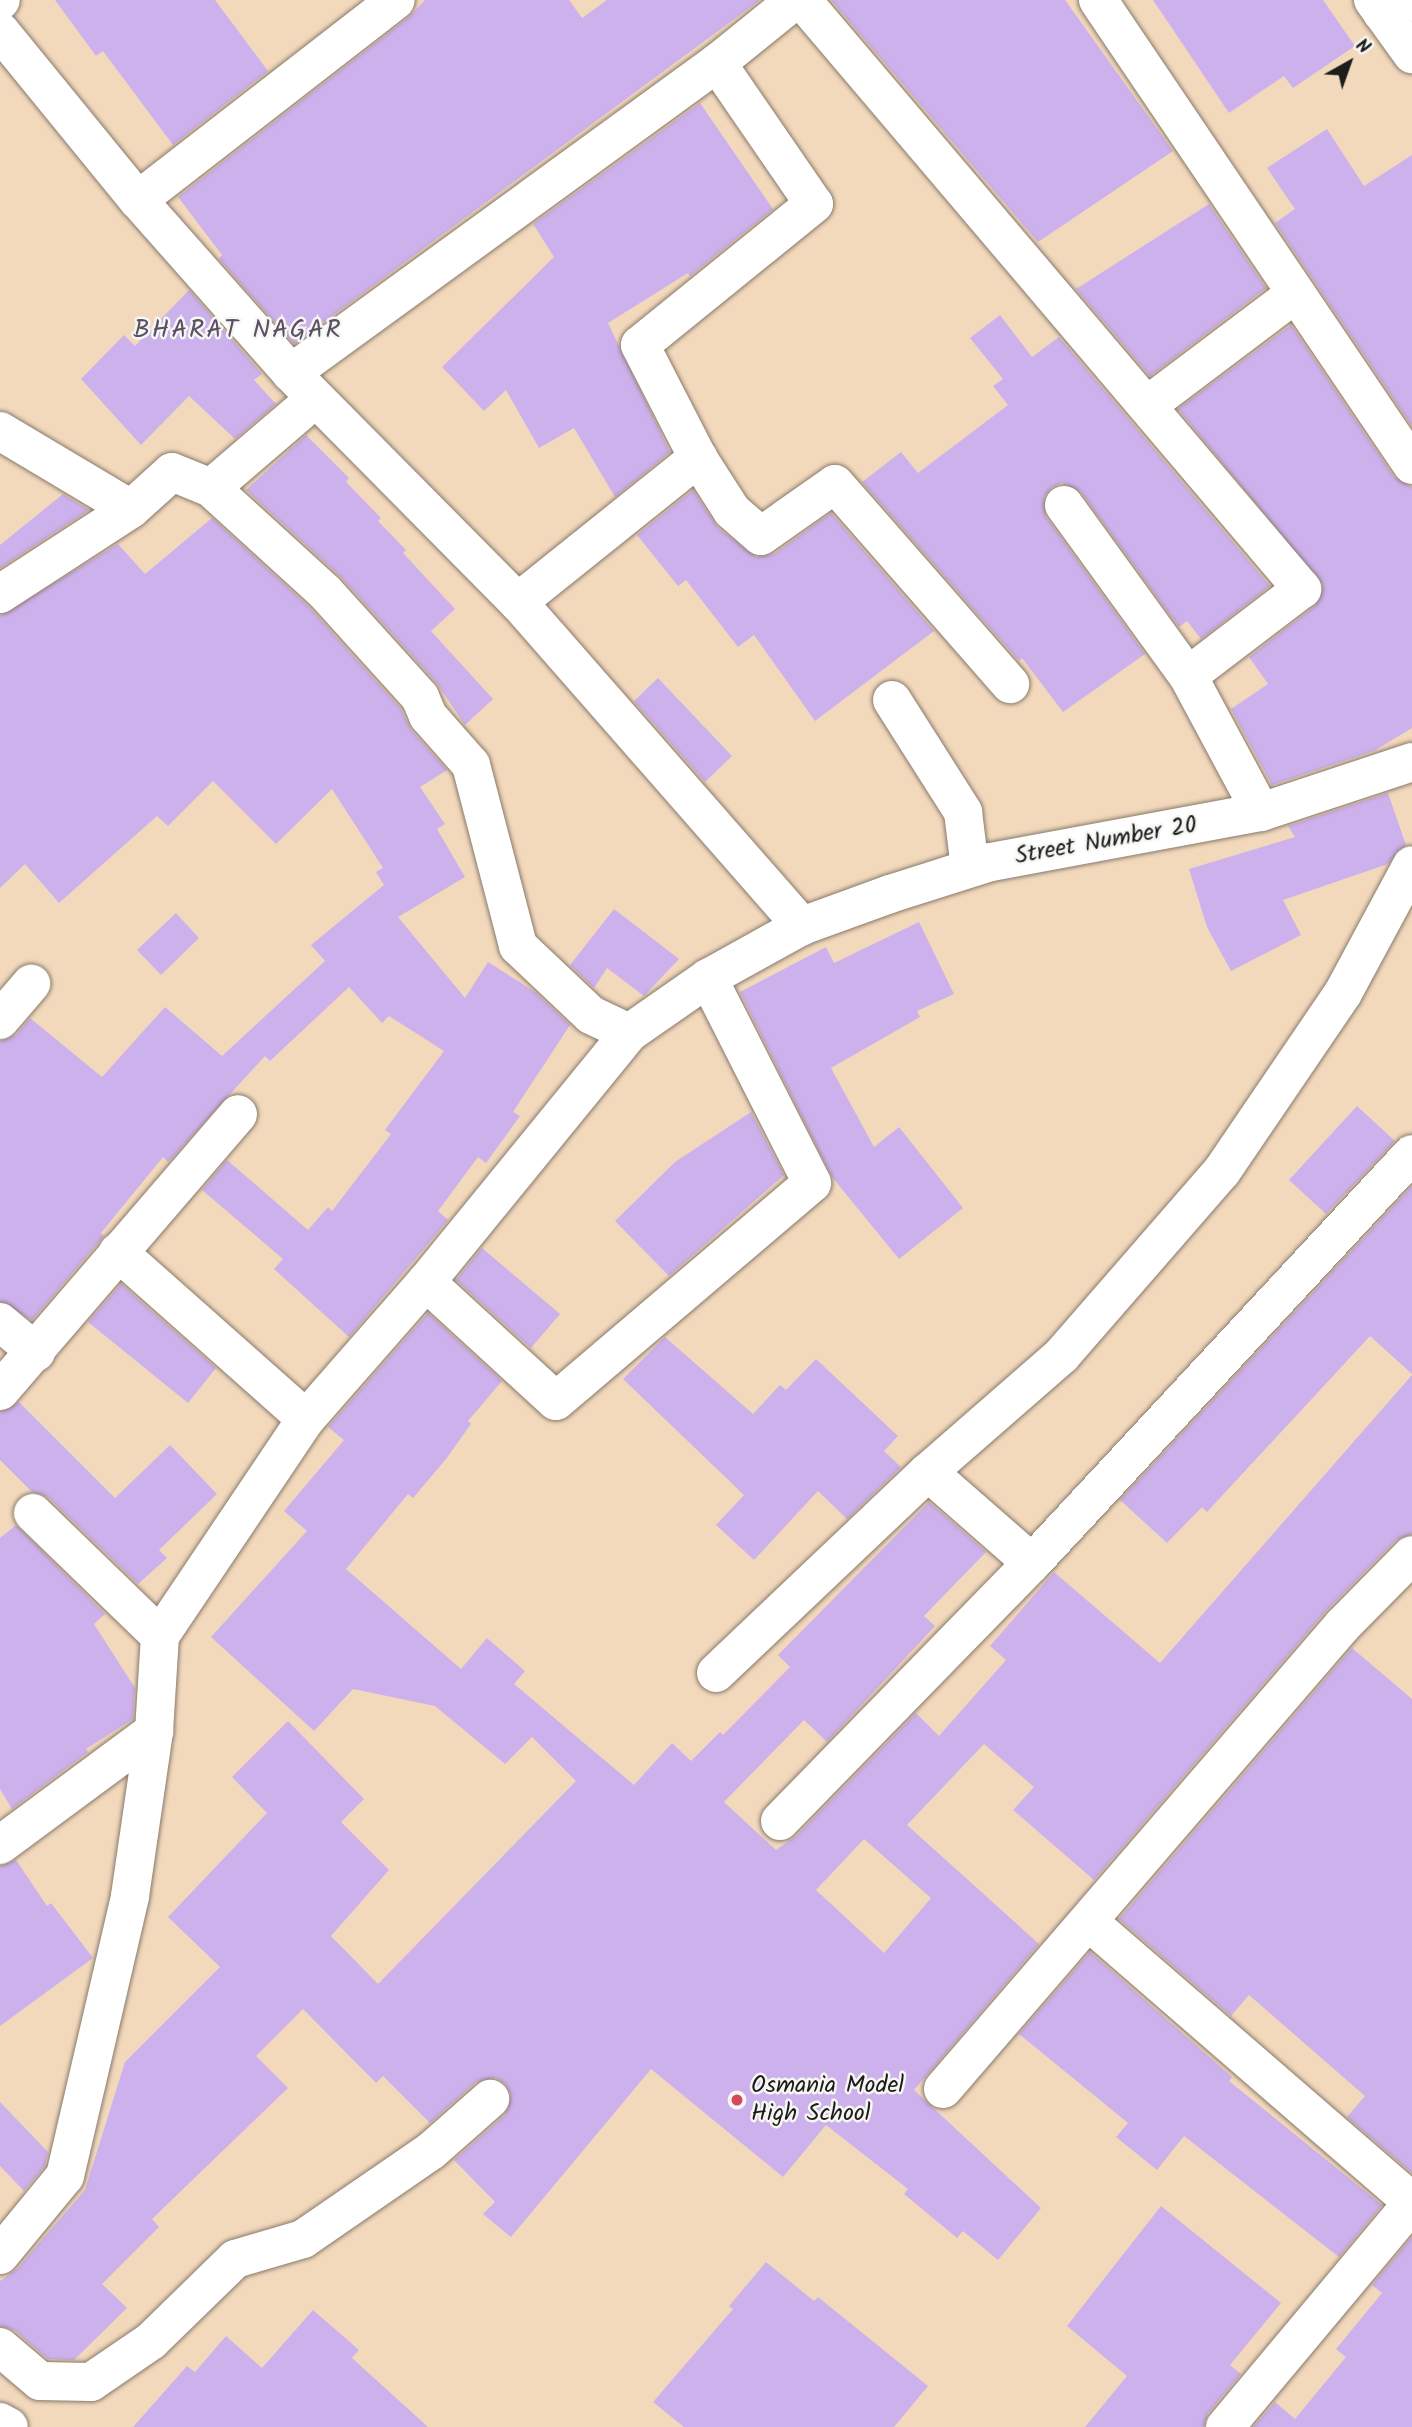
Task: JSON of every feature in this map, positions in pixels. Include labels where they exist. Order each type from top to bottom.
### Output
[{"type":"street","points":[[138,200],[396,0]]},
{"type":"street","points":[[211,488],[303,386],[796,0]]},
{"type":"street","points":[[802,0],[1149,404],[1302,589],[1188,676]]},
{"type":"street","points":[[1098,0],[1412,465]]},
{"type":"street","points":[[1389,5],[1412,54]]},
{"type":"street","points":[[0,31],[138,200],[303,386],[518,601],[802,926]]},
{"type":"street","points":[[718,63],[814,204],[640,345],[698,458],[732,511],[761,537],[835,484],[1010,684]]},
{"type":"street","points":[[1149,404],[1295,294]]},
{"type":"street","points":[[0,431],[131,509]]},
{"type":"street","points":[[518,601],[698,458]]},
{"type":"street","points":[[0,594],[131,509],[172,472],[211,488],[325,592],[421,697],[428,716],[471,765],[518,946],[591,1016],[628,1033]]},
{"type":"street","points":[[1064,505],[1188,676],[1261,812]]},
{"type":"street","points":[[892,700],[963,812],[970,868]]},
{"type":"street","name":"Street Number 20","points":[[160,1636],[306,1419],[426,1282],[628,1033],[708,978],[802,926],[970,868],[1261,812],[1412,762]]},
{"type":"street","points":[[716,1673],[928,1472],[1062,1355],[1222,1171],[1343,993],[1412,865]]},
{"type":"street","points":[[426,1282],[556,1401],[812,1183],[708,978]]},
{"type":"street","points":[[0,1020],[31,984]]},
{"type":"street","points":[[0,1391],[237,1114]]},
{"type":"street","points":[[780,1821],[1031,1563],[1412,1154]]},
{"type":"street","points":[[118,1252],[306,1419]]},
{"type":"street","points":[[0,1322],[36,1352]]},
{"type":"street","points":[[928,1472],[1031,1563]]},
{"type":"street","points":[[0,2254],[65,2176],[130,1896],[154,1731],[160,1636],[33,1513]]},
{"type":"street","points":[[943,2089],[1343,1625],[1412,1555]]},
{"type":"street","points":[[0,1845],[154,1731]]},
{"type":"street","points":[[1088,1922],[1412,2203],[1225,2427]]},
{"type":"street","points":[[0,2347],[40,2381],[91,2382],[151,2341],[236,2259],[303,2239],[431,2151],[490,2099]]},
{"type":"street","points":[[0,2422],[9,2427]]},
{"type":"building","points":[[55,0],[215,0],[268,71],[173,145],[103,51],[96,56]]},
{"type":"building","points":[[425,0],[569,0],[582,18],[607,0],[760,0],[294,344],[219,259],[222,255],[178,197],[409,17]]},
{"type":"building","points":[[831,0],[1065,0],[1173,151],[1038,242]]},
{"type":"building","points":[[1153,0],[1323,0],[1355,46],[1293,88],[1284,76],[1229,113]]},
{"type":"building","points":[[700,103],[773,209],[690,276],[688,273],[608,323],[670,452],[615,497],[574,428],[539,448],[506,390],[484,411],[442,367],[554,257],[533,224]]},
{"type":"building","points":[[1327,129],[1364,186],[1412,155],[1412,426],[1275,223],[1295,209],[1267,168]]},
{"type":"building","points":[[1209,204],[1266,288],[1150,376],[1076,289]]},
{"type":"building","points":[[189,290],[262,374],[254,380],[276,404],[235,439],[189,396],[141,445],[81,379],[124,335],[135,346]]},
{"type":"building","points":[[1000,315],[1032,357],[1059,337],[1270,586],[1201,639],[1187,621],[1179,627],[1081,492],[1062,483],[1052,487],[1044,497],[1046,517],[1145,654],[1063,712],[1022,658],[1019,661],[862,482],[901,452],[918,473],[1008,405],[993,386],[1003,379],[970,338]]},
{"type":"building","points":[[1291,325],[1394,477],[1412,487],[1412,728],[1374,751],[1272,785],[1231,709],[1268,684],[1249,657],[1315,606],[1323,585],[1178,409]]},
{"type":"building","points":[[306,435],[349,478],[346,482],[381,518],[378,521],[406,550],[403,553],[455,609],[431,631],[493,699],[465,725],[436,682],[341,577],[246,490]]},
{"type":"building","points":[[693,490],[718,528],[756,557],[774,554],[831,513],[934,631],[815,721],[754,635],[738,647],[686,580],[678,586],[637,535]]},
{"type":"building","points":[[63,494],[89,510],[0,568],[0,545]]},
{"type":"building","points":[[212,518],[309,607],[401,709],[411,730],[447,770],[420,787],[445,824],[437,829],[465,877],[398,917],[465,998],[488,962],[535,992],[570,1025],[513,1112],[520,1116],[486,1163],[478,1157],[438,1211],[448,1220],[349,1337],[274,1269],[283,1259],[202,1190],[227,1160],[308,1230],[328,1207],[332,1211],[391,1134],[385,1130],[444,1051],[389,1016],[382,1023],[349,987],[270,1061],[265,1056],[168,1162],[163,1157],[101,1233],[104,1236],[32,1320],[0,1301],[0,1041],[16,1035],[30,1018],[102,1077],[165,1007],[222,1056],[325,961],[311,945],[384,885],[376,872],[383,868],[332,789],[276,844],[213,781],[168,826],[157,816],[59,903],[25,864],[0,888],[0,616],[118,544],[145,574]]},
{"type":"building","points":[[658,678],[732,756],[705,782],[634,701]]},
{"type":"building","points":[[1388,793],[1406,845],[1388,864],[1283,900],[1301,935],[1231,971],[1207,927],[1189,869],[1295,837],[1288,826]]},
{"type":"building","points":[[614,909],[679,959],[644,996],[607,968],[594,988],[570,965]]},
{"type":"building","points":[[176,913],[199,938],[161,975],[137,950]]},
{"type":"building","points":[[919,922],[954,994],[917,1011],[920,1017],[831,1068],[874,1147],[899,1127],[963,1208],[899,1259],[832,1177],[740,992],[826,947],[834,963]]},
{"type":"building","points":[[1357,1106],[1395,1141],[1326,1214],[1289,1180]]},
{"type":"building","points":[[751,1112],[784,1175],[669,1276],[615,1221],[675,1162]]},
{"type":"building","points":[[1412,1186],[1412,1374],[1370,1336],[1207,1512],[1202,1507],[1167,1543],[1120,1500]]},
{"type":"building","points":[[482,1248],[560,1314],[531,1348],[456,1280]]},
{"type":"building","points":[[121,1284],[216,1368],[188,1403],[88,1322]]},
{"type":"building","points":[[428,1313],[502,1381],[468,1421],[471,1424],[446,1459],[413,1498],[408,1494],[346,1569],[461,1669],[487,1638],[525,1671],[514,1684],[634,1785],[672,1743],[691,1761],[720,1732],[723,1735],[790,1667],[778,1655],[929,1502],[986,1552],[924,1616],[935,1626],[827,1742],[804,1720],[724,1802],[776,1850],[796,1836],[916,1713],[939,1736],[1006,1660],[990,1646],[1054,1572],[1160,1663],[1412,1375],[1412,1534],[1396,1540],[1326,1611],[1094,1880],[1013,1810],[1034,1787],[984,1744],[907,1825],[1039,1944],[914,2090],[1041,2208],[998,2260],[963,2231],[957,2238],[904,2194],[908,2189],[826,2125],[783,2177],[651,2069],[511,2237],[483,2214],[495,2202],[454,2160],[505,2115],[511,2095],[506,2084],[496,2078],[476,2082],[430,2123],[383,2076],[376,2083],[303,2009],[256,2056],[288,2088],[152,2219],[159,2227],[102,2284],[127,2308],[74,2360],[48,2359],[14,2330],[0,2326],[0,2281],[17,2269],[85,2190],[125,2062],[220,1967],[168,1917],[267,1813],[232,1777],[288,1721],[364,1799],[341,1822],[389,1870],[331,1936],[378,1984],[576,1781],[532,1737],[505,1764],[435,1706],[353,1689],[314,1731],[211,1637],[307,1531],[284,1511],[344,1440],[328,1427]],"holes":[[[864,1839],[931,1898],[884,1953],[816,1890]]]},
{"type":"building","points":[[665,1337],[753,1414],[780,1385],[786,1390],[816,1359],[898,1436],[884,1451],[901,1467],[847,1519],[818,1491],[754,1560],[716,1525],[744,1495],[623,1379]]},
{"type":"building","points":[[19,1402],[115,1498],[170,1445],[217,1494],[159,1550],[167,1558],[138,1584],[48,1497],[32,1492],[0,1460],[0,1412]]},
{"type":"building","points":[[16,1525],[105,1614],[94,1624],[135,1688],[133,1719],[86,1749],[88,1752],[12,1809],[0,1789],[0,1538]]},
{"type":"building","points":[[1352,1648],[1412,1699],[1412,2173],[1347,2117],[1365,2096],[1249,1995],[1231,2016],[1119,1919]]},
{"type":"building","points":[[16,1860],[47,1906],[51,1903],[93,1958],[0,2026],[0,1866]]},
{"type":"building","points":[[1090,1952],[1232,2077],[1229,2081],[1382,2205],[1339,2257],[1184,2136],[1157,2170],[1116,2137],[1128,2123],[1019,2034]]},
{"type":"building","points":[[0,2102],[48,2152],[45,2166],[24,2191],[0,2166]]},
{"type":"building","points":[[1161,2206],[1281,2303],[1230,2365],[1241,2374],[1208,2413],[1204,2427],[1085,2427],[1127,2376],[1067,2326]]},
{"type":"building","points":[[1412,2237],[1412,2427],[1253,2427],[1275,2402],[1295,2419],[1346,2357],[1336,2349],[1382,2293],[1372,2285]]},
{"type":"building","points":[[766,2262],[814,2301],[818,2297],[928,2386],[894,2427],[684,2427],[653,2402],[733,2309],[729,2306]]},
{"type":"building","points":[[313,2310],[359,2350],[352,2358],[428,2427],[133,2427],[187,2366],[195,2372],[226,2336],[262,2368]]},
{"type":"place","name":"Osmania Model High School","points":[[737,2100]]},
{"type":"district","name":"BHARAT NAGAR","points":[[238,331]]}]
